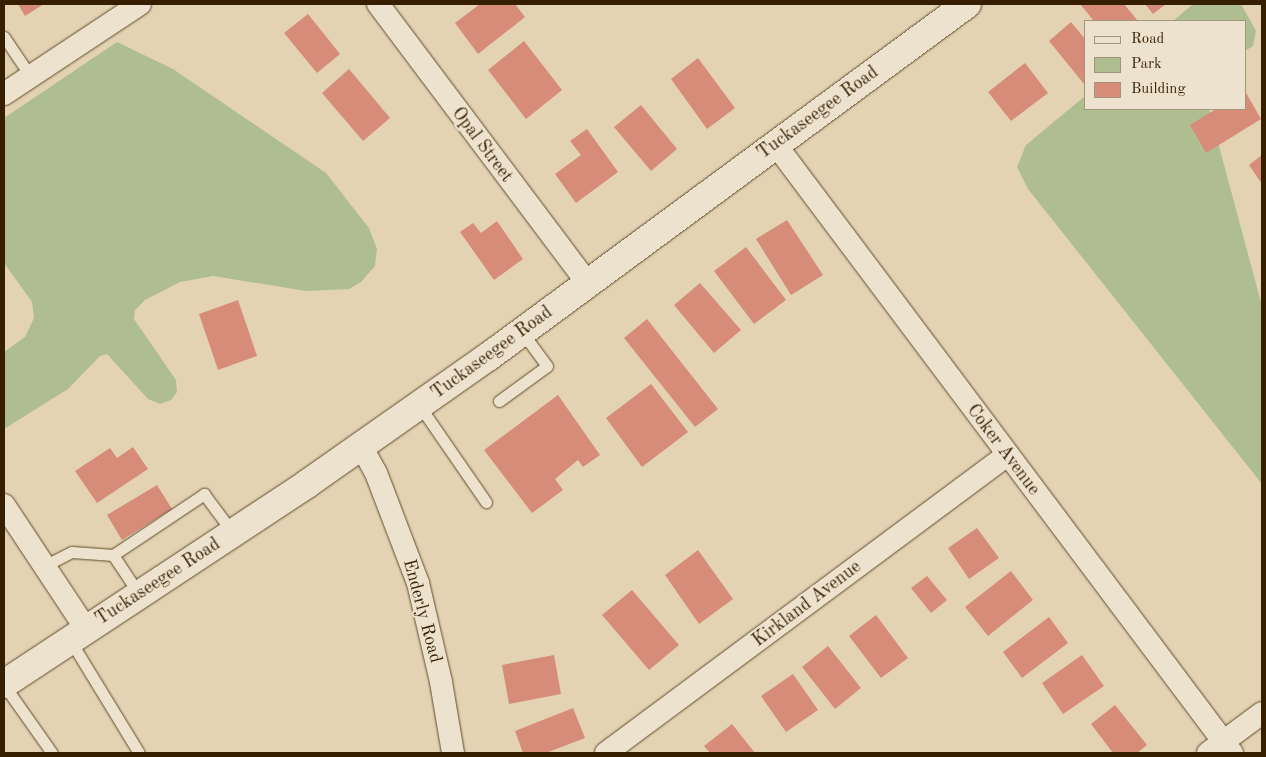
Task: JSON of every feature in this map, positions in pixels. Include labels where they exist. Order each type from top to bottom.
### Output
[{"type":"main road","name":"Tuckaseegee Road","points":[[4,684],[361,446],[588,284],[967,4]]},
{"type":"street","points":[[4,94],[140,4]]},
{"type":"street","name":"Opal Street","points":[[378,4],[588,284]]},
{"type":"street","name":"Coker Avenue","points":[[776,145],[1007,455],[1221,749]]},
{"type":"street","name":"Enderly Road","points":[[361,446],[376,473],[418,583],[441,682],[453,753]]},
{"type":"street","name":"Kirkland Avenue","points":[[606,753],[1007,455]]},
{"type":"street","points":[[4,505],[44,566],[78,634]]},
{"type":"street","points":[[1221,749],[1262,713]]},
{"type":"lane","points":[[4,37],[31,77]]},
{"type":"lane","points":[[499,401],[547,366],[522,332]]},
{"type":"lane","points":[[419,405],[486,502]]},
{"type":"lane","points":[[44,566],[72,552],[113,555],[204,494],[232,533]]},
{"type":"lane","points":[[113,555],[139,594]]},
{"type":"lane","points":[[78,634],[139,753]]},
{"type":"lane","points":[[4,684],[52,753]]},
{"type":"green space","points":[[1193,4],[1241,4],[1256,31],[1253,46],[1246,50],[1246,20],[1174,20]]},
{"type":"green space","points":[[117,42],[173,69],[326,173],[369,228],[377,249],[375,266],[361,282],[349,289],[306,291],[213,276],[180,282],[145,300],[135,310],[134,319],[176,380],[177,392],[171,400],[160,404],[148,399],[107,354],[100,356],[68,389],[4,429],[4,352],[25,337],[34,318],[32,302],[4,263],[4,118]]},
{"type":"green space","points":[[1084,97],[1084,110],[1209,110],[1262,306],[1262,484],[1028,189],[1017,167],[1026,145]]},
{"type":"building","points":[[18,4],[44,4],[25,16]]},
{"type":"building","points":[[480,4],[515,4],[525,17],[478,54],[455,23]]},
{"type":"building","points":[[1080,4],[1124,4],[1137,20],[1093,20]]},
{"type":"building","points":[[1145,4],[1166,4],[1153,14]]},
{"type":"building","points":[[308,14],[340,54],[317,73],[284,33]]},
{"type":"building","points":[[1071,22],[1084,38],[1084,84],[1049,41]]},
{"type":"building","points":[[524,41],[562,90],[526,119],[488,70]]},
{"type":"building","points":[[698,58],[735,108],[707,129],[671,79]]},
{"type":"building","points":[[1025,63],[1048,93],[1011,121],[988,92]]},
{"type":"building","points":[[349,69],[390,118],[363,141],[322,93]]},
{"type":"building","points":[[1246,93],[1261,119],[1206,153],[1190,125],[1214,110],[1246,110]]},
{"type":"building","points":[[641,105],[677,149],[651,171],[614,127]]},
{"type":"building","points":[[587,129],[618,172],[576,203],[555,174],[581,155],[570,141]]},
{"type":"building","points":[[1262,155],[1262,184],[1249,165]]},
{"type":"building","points":[[787,220],[823,275],[791,295],[756,239]]},
{"type":"building","points":[[497,221],[523,259],[494,280],[460,232],[473,223],[481,233]]},
{"type":"building","points":[[746,247],[786,300],[754,324],[714,271]]},
{"type":"building","points":[[700,283],[741,330],[714,353],[674,305]]},
{"type":"building","points":[[238,300],[257,356],[218,370],[199,314]]},
{"type":"building","points":[[647,319],[718,409],[695,427],[624,338]]},
{"type":"building","points":[[651,384],[688,432],[642,467],[606,418]]},
{"type":"building","points":[[558,395],[600,455],[583,467],[578,460],[555,479],[563,490],[532,513],[484,450]]},
{"type":"building","points":[[133,447],[148,469],[97,503],[75,471],[110,448],[117,458]]},
{"type":"building","points":[[157,485],[172,509],[122,540],[107,515]]},
{"type":"building","points":[[977,528],[999,558],[969,579],[948,548]]},
{"type":"building","points":[[698,550],[733,599],[699,624],[665,575]]},
{"type":"building","points":[[1011,571],[1033,600],[988,636],[965,607]]},
{"type":"building","points":[[927,576],[947,600],[931,613],[911,588]]},
{"type":"building","points":[[632,590],[679,645],[649,670],[602,615]]},
{"type":"building","points":[[876,615],[908,658],[881,678],[849,636]]},
{"type":"building","points":[[1049,617],[1068,643],[1022,678],[1003,652]]},
{"type":"building","points":[[828,646],[861,688],[835,709],[802,667]]},
{"type":"building","points":[[554,655],[561,694],[509,704],[502,665]]},
{"type":"building","points":[[1082,655],[1104,686],[1063,714],[1042,683]]},
{"type":"building","points":[[793,674],[818,710],[786,732],[761,696]]},
{"type":"building","points":[[1115,705],[1147,745],[1137,753],[1113,753],[1091,724]]},
{"type":"building","points":[[573,708],[585,738],[546,753],[523,753],[515,731]]},
{"type":"building","points":[[732,724],[755,753],[710,753],[704,746]]}]
